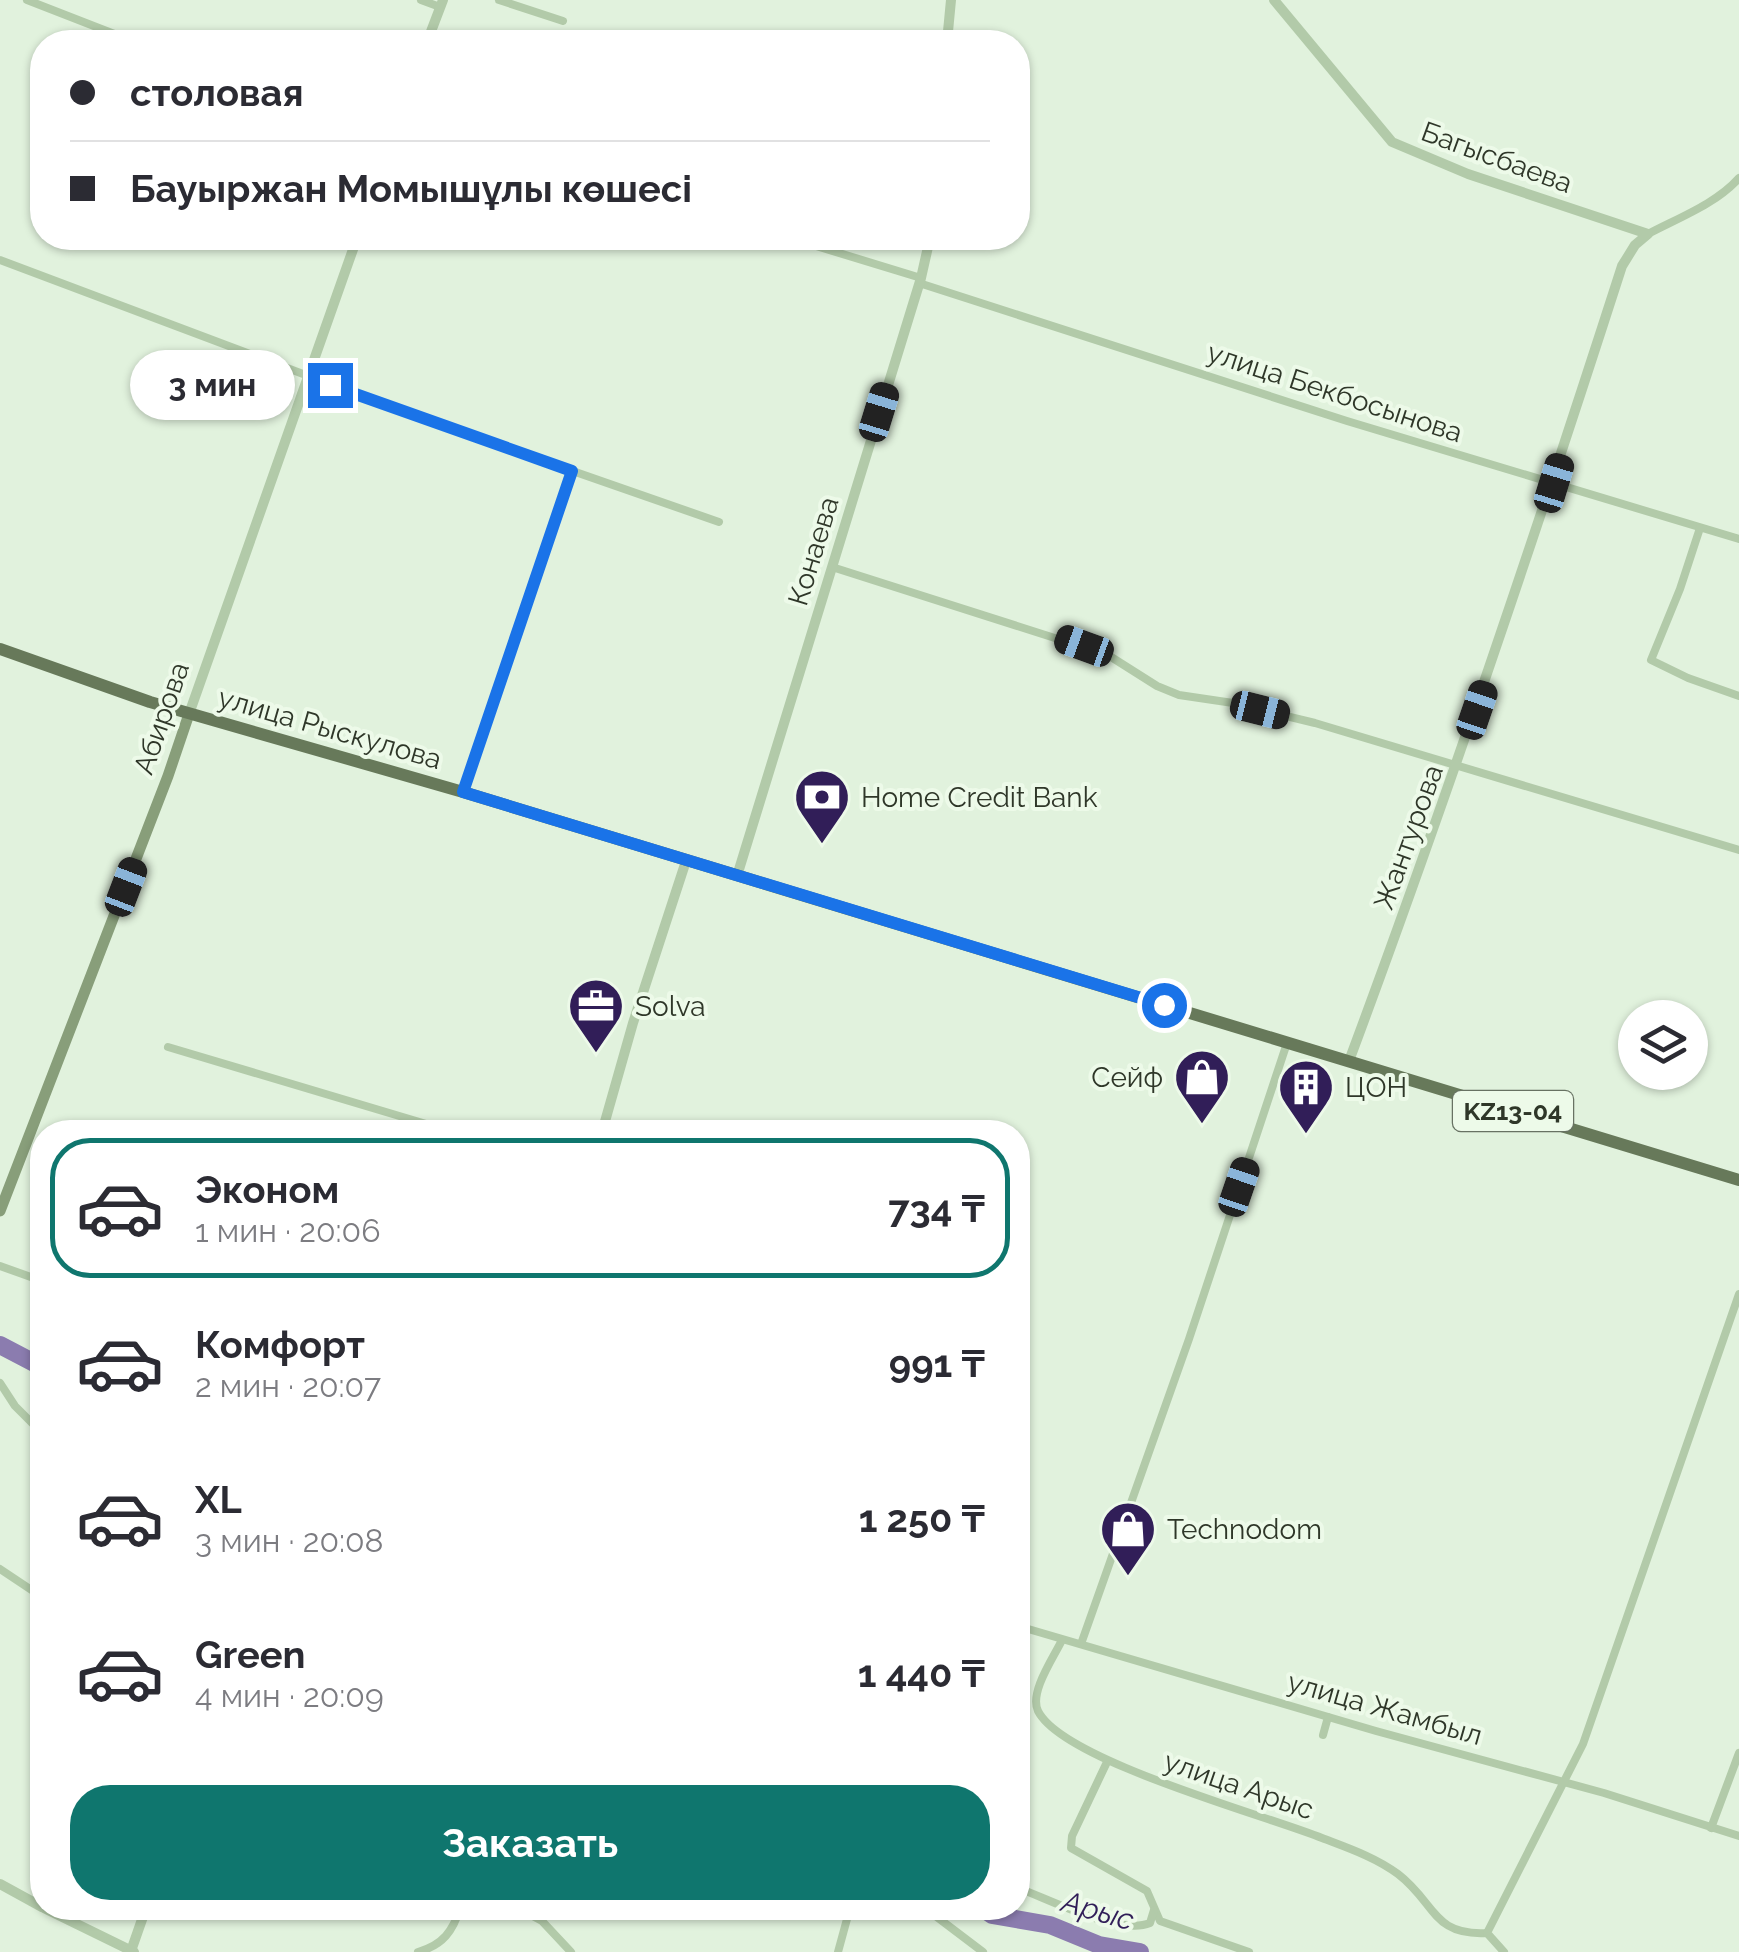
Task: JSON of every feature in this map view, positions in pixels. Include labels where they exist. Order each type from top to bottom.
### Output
[{"type":"main road","name":"улица Рыскулова","points":[[0,649],[189,714],[463,792],[1739,1180]]},
{"type":"main road","name":"Абирова","points":[[35,1120],[189,714]]},
{"type":"main road","name":"Абирова","points":[[0,1211],[30,1134]]},
{"type":"street","points":[[26,0],[105,30]]},
{"type":"street","points":[[421,0],[442,4],[432,30]]},
{"type":"street","points":[[499,0],[563,21]]},
{"type":"street","points":[[948,30],[950,0]]},
{"type":"street","name":"Багысбаева","points":[[1274,0],[1392,142],[1468,174],[1648,234]]},
{"type":"street","points":[[1648,234],[1700,207],[1739,178]]},
{"type":"street","name":"Жантурова","points":[[1350,1061],[1458,764],[1554,483],[1622,266],[1635,245],[1648,234]]},
{"type":"street","name":"Абирова","points":[[189,714],[353,250]]},
{"type":"street","name":"улица Бекбосынова","points":[[826,250],[1739,539]]},
{"type":"street","name":"Конаева","points":[[737,876],[927,250]]},
{"type":"street","points":[[0,260],[306,376],[719,522]]},
{"type":"street","points":[[463,792],[572,471]]},
{"type":"street","points":[[1700,528],[1651,660],[1739,696]]},
{"type":"street","points":[[832,567],[1108,655],[1179,695],[1315,723],[1739,850]]},
{"type":"street","points":[[605,1120],[686,861]]},
{"type":"street","points":[[1081,1644],[1189,1339],[1287,1043]]},
{"type":"street","points":[[168,1047],[413,1120]]},
{"type":"street","points":[[0,1266],[30,1277]]},
{"type":"street","points":[[1504,1952],[1487,1933],[1583,1744],[1739,1294]]},
{"type":"street","points":[[0,1382],[30,1421]]},
{"type":"street","points":[[0,1569],[30,1589]]},
{"type":"street","name":"улица Жамбыл","points":[[1030,1630],[1739,1836]]},
{"type":"street","name":"улица Арыс","points":[[1062,1640],[1040,1685],[1036,1704],[1040,1714],[1107,1762],[1272,1818],[1380,1862],[1420,1893],[1443,1924],[1468,1934],[1487,1933]]},
{"type":"street","points":[[1324,1736],[1328,1717]]},
{"type":"street","points":[[1711,1828],[1739,1753]]},
{"type":"street","points":[[1107,1762],[1070,1844],[1147,1892],[1152,1897],[1155,1922]]},
{"type":"street","points":[[0,1884],[30,1900]]},
{"type":"street","points":[[1030,1893],[1122,1924],[1142,1926],[1155,1922],[1248,1952]]},
{"type":"street","points":[[69,1920],[132,1951],[142,1920]]},
{"type":"street","points":[[418,1952],[431,1948],[452,1932],[456,1920]]},
{"type":"street","points":[[540,1920],[572,1952]]},
{"type":"street","points":[[838,1952],[847,1920]]},
{"type":"street","points":[[941,1920],[984,1952]]},
{"type":"waterway","name":"Арыс","points":[[0,1345],[30,1361]]},
{"type":"waterway","name":"Арыс","points":[[1021,1920],[1050,1925],[1099,1945],[1140,1952]]},
{"type":"place","name":"Home Credit Bank","points":[[822,846]]},
{"type":"place","name":"Solva","points":[[596,1055]]},
{"type":"place","name":"Сейф","points":[[1202,1126]]},
{"type":"place","name":"ЦОН","points":[[1306,1136]]},
{"type":"place","name":"Technodom","points":[[1128,1578]]},
{"type":"route","points":[[330,385],[572,471],[463,792],[1164,1005]]}]
